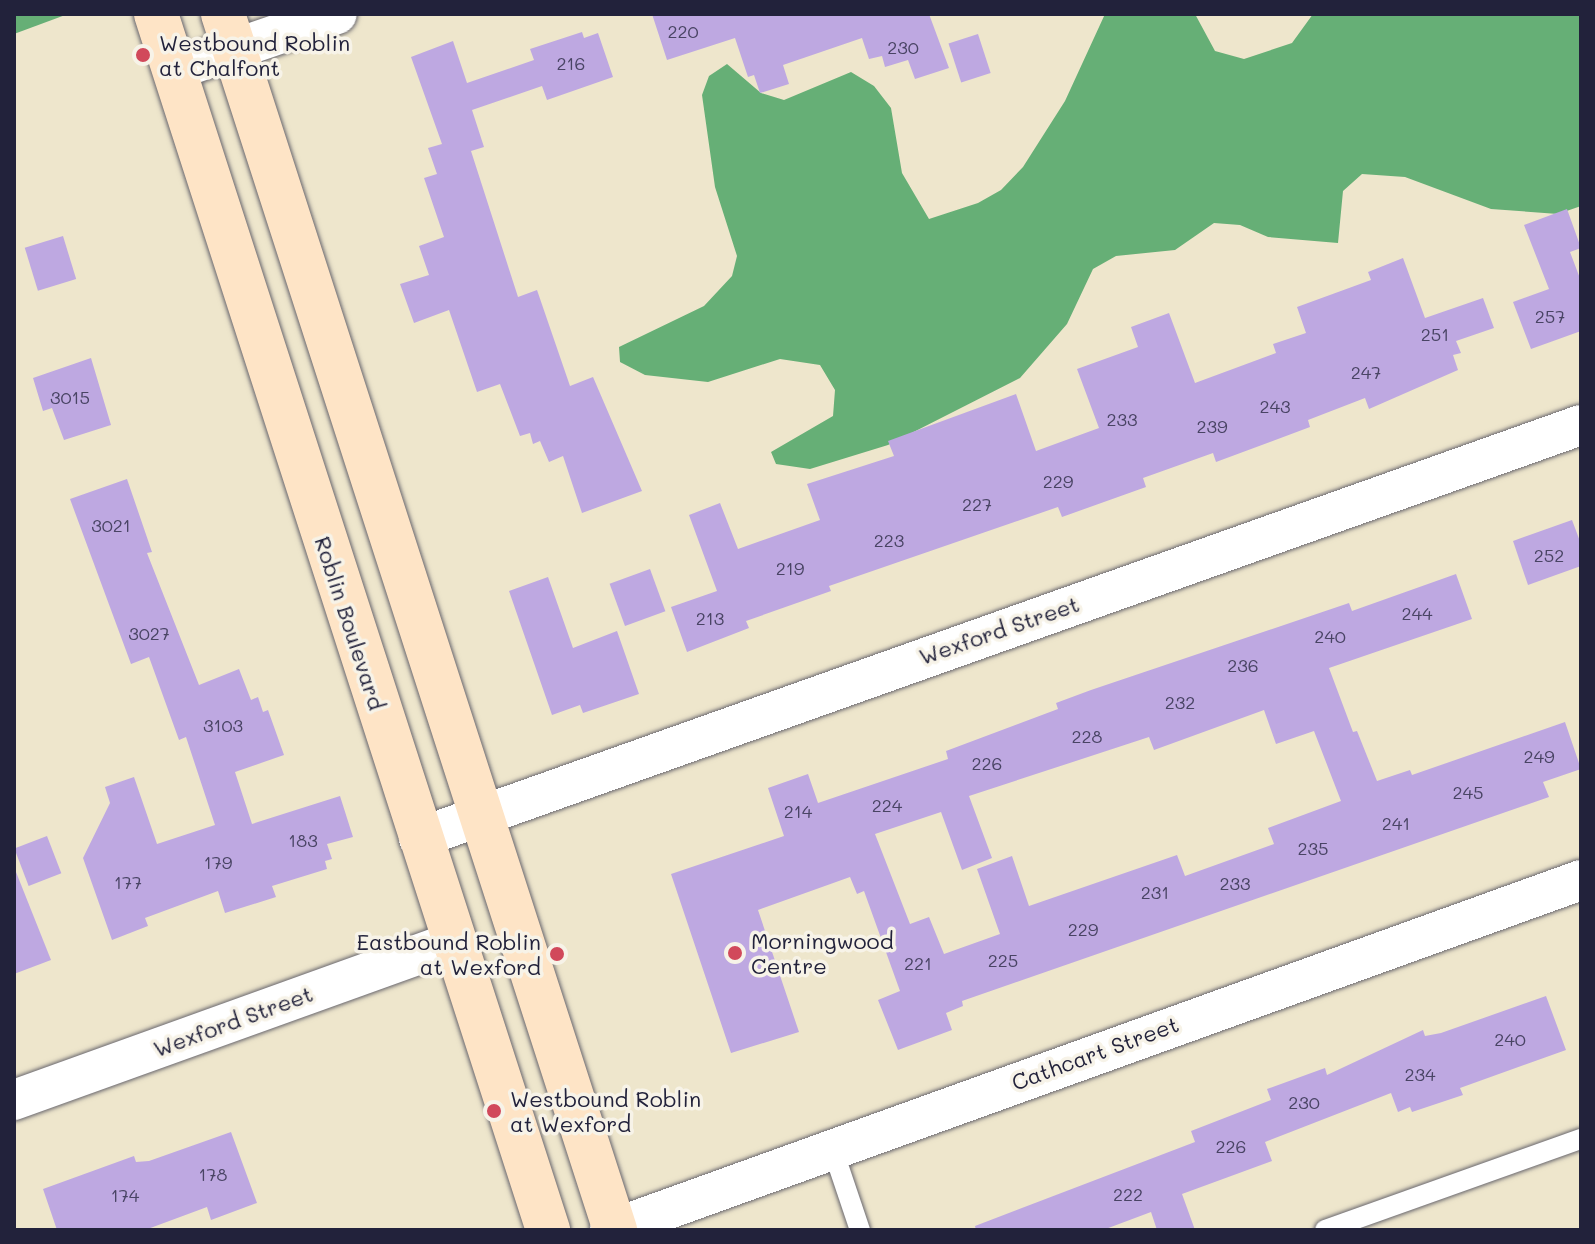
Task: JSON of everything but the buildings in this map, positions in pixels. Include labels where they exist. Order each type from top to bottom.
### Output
[{"type":"main road","name":"Roblin Boulevard","points":[[156,14],[452,942],[548,1230]]},
{"type":"main road","points":[[228,32],[613,1229]]},
{"type":"street","points":[[174,70],[228,32],[337,14]]},
{"type":"street","name":"Wexford Street","points":[[419,838],[1581,425]]},
{"type":"street","name":"Cathcart Street","points":[[613,1229],[832,1147],[1581,880]]},
{"type":"street","name":"Wexford Street","points":[[14,1100],[452,942]]},
{"type":"lane","points":[[1325,1230],[1581,1139]]},
{"type":"lane","points":[[832,1147],[860,1230]]},
{"type":"green space","points":[[14,14],[68,14],[14,34]]},
{"type":"green space","points":[[1105,14],[1195,14],[1215,51],[1244,59],[1292,43],[1313,14],[1581,14],[1581,206],[1558,214],[1491,209],[1405,177],[1362,174],[1343,191],[1338,243],[1268,237],[1240,225],[1214,223],[1175,250],[1116,256],[1093,269],[1067,324],[1020,378],[888,445],[810,469],[776,464],[771,452],[833,416],[835,390],[820,365],[780,359],[708,382],[645,375],[620,362],[619,347],[704,306],[732,276],[737,256],[715,187],[702,95],[709,76],[727,64],[761,93],[784,100],[851,72],[874,86],[891,108],[902,173],[929,219],[978,203],[1001,190],[1023,167],[1065,101]]},
{"type":"place","name":"Westbound Roblin at Chalfont","points":[[143,55]]},
{"type":"place","name":"Morningwood Centre","points":[[735,953]]},
{"type":"place","name":"Eastbound Roblin at Wexford","points":[[557,954]]},
{"type":"place","name":"Westbound Roblin at Wexford","points":[[494,1111]]}]
